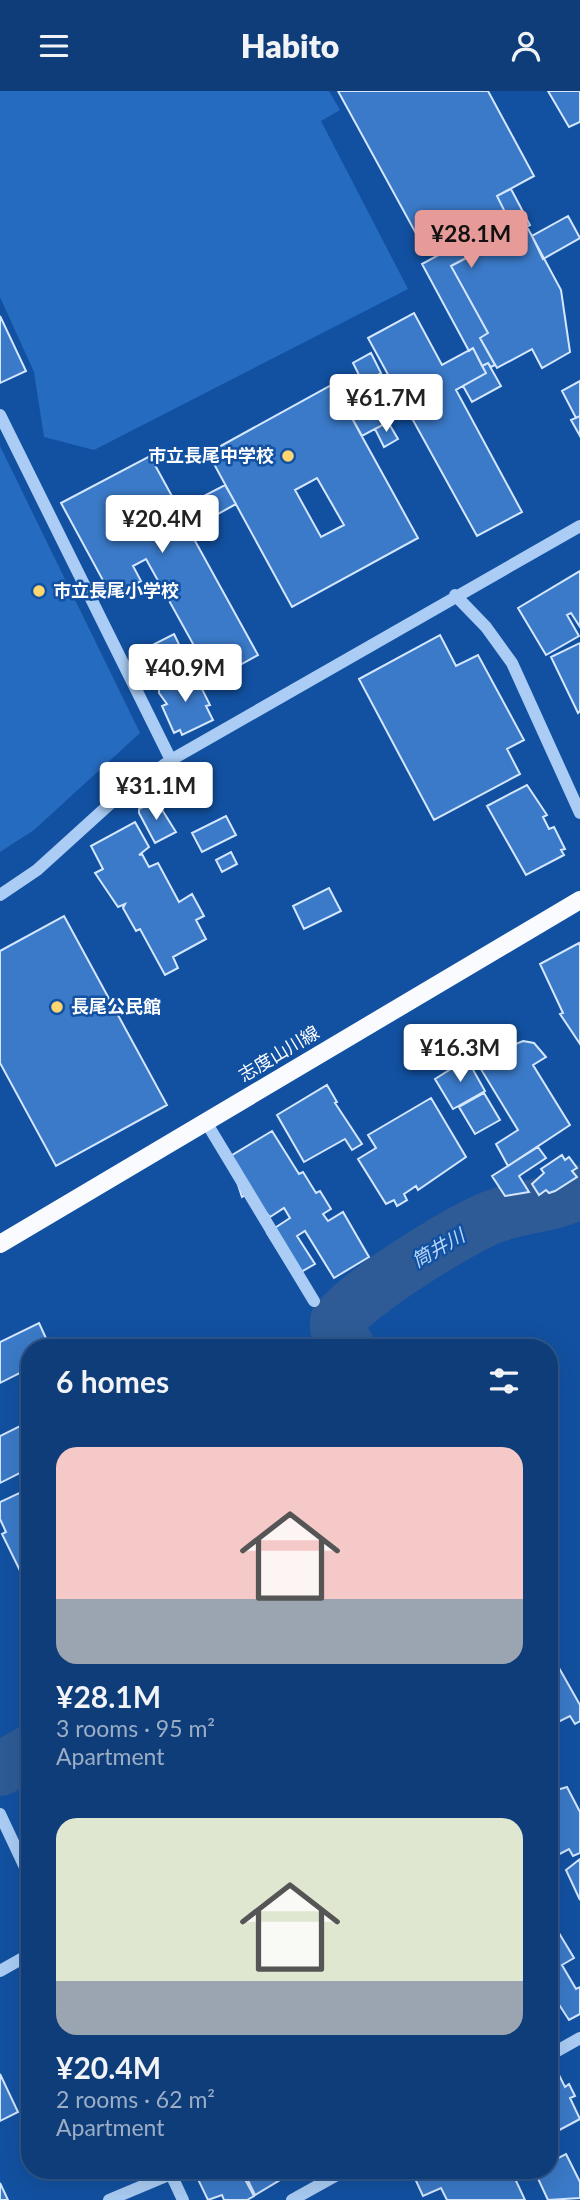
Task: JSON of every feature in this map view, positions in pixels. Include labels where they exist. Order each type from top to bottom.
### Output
[{"type":"main road","name":"志度山川線","points":[[0,1244],[580,900]]},
{"type":"street","points":[[0,415],[171,759]]},
{"type":"street","points":[[0,895],[37,870],[112,802],[171,759],[580,526]]},
{"type":"street","points":[[455,595],[486,627],[512,663],[580,813]]},
{"type":"street","points":[[206,1122],[313,1301]]},
{"type":"street","points":[[0,1814],[21,1859]]},
{"type":"street","points":[[0,1971],[21,1959]]},
{"type":"street","points":[[558,2050],[580,2038]]},
{"type":"street","points":[[109,2200],[155,2179]]},
{"type":"street","points":[[173,2179],[183,2200]]},
{"type":"street","points":[[292,2200],[330,2179]]},
{"type":"shaded area","points":[[0,91],[329,91],[340,110],[321,121],[408,289],[94,450],[44,437],[34,372],[0,297]]},
{"type":"shaded area","name":"市立長尾小学校","points":[[0,446],[140,733],[34,830],[0,852]]},
{"type":"building","points":[[338,91],[488,91],[534,176],[497,196],[506,214],[467,235],[457,218],[419,239]]},
{"type":"building","points":[[548,91],[580,91],[580,122],[569,127]]},
{"type":"building","points":[[511,189],[530,225],[451,266],[488,333],[480,338],[495,365],[491,367],[488,363],[482,366],[473,348],[469,351],[422,264],[455,246],[443,225],[457,218],[467,235],[506,214],[497,196]]},
{"type":"building","points":[[568,216],[580,238],[543,259],[532,236]]},
{"type":"building","points":[[526,225],[561,290],[570,352],[542,368],[532,349],[497,368],[480,338],[488,333],[451,266]]},
{"type":"building","points":[[414,313],[442,365],[473,348],[486,373],[456,390],[522,512],[477,536],[408,411],[362,436],[351,416],[373,404],[367,392],[380,385],[387,396],[397,391],[368,338]]},
{"type":"building","points":[[0,316],[26,371],[0,383]]},
{"type":"building","points":[[371,353],[381,373],[363,383],[353,363]]},
{"type":"building","points":[[488,363],[501,386],[472,402],[463,386],[486,373],[482,366]]},
{"type":"building","points":[[375,378],[379,385],[367,392],[373,404],[361,411],[351,392]]},
{"type":"building","points":[[580,381],[580,416],[576,418],[562,391]]},
{"type":"building","points":[[333,384],[418,538],[292,607],[208,453]],"holes":[[[317,478],[344,525],[321,537],[295,490]]]},
{"type":"building","points":[[580,416],[580,436],[571,420]]},
{"type":"building","points":[[388,422],[398,439],[384,447],[375,429]]},
{"type":"building","points":[[150,456],[179,509],[225,485],[236,504],[189,530],[258,655],[213,680],[146,559],[133,566],[141,581],[112,597],[61,503]]},
{"type":"building","points":[[580,571],[580,627],[571,613],[567,615],[579,636],[546,655],[518,608]]},
{"type":"building","points":[[174,634],[187,661],[143,681],[133,655]]},
{"type":"building","points":[[440,635],[456,666],[478,655],[524,740],[507,749],[520,774],[434,820],[359,679]]},
{"type":"building","points":[[580,643],[580,711],[578,713],[551,657]]},
{"type":"building","points":[[193,671],[210,705],[206,706],[213,720],[182,735],[180,730],[174,733],[162,706],[167,704],[159,693],[159,687]]},
{"type":"building","points":[[527,785],[547,815],[543,817],[549,829],[554,827],[565,849],[561,850],[564,855],[526,875],[487,806]]},
{"type":"building","points":[[156,800],[176,832],[155,843],[139,809]]},
{"type":"building","points":[[226,816],[236,835],[202,852],[192,833]]},
{"type":"building","points":[[135,822],[149,847],[139,855],[142,854],[149,867],[158,863],[179,902],[192,894],[204,916],[196,920],[206,939],[173,957],[178,968],[165,975],[140,929],[136,931],[123,908],[125,904],[118,907],[95,873],[103,869],[91,846]]},
{"type":"building","points":[[231,852],[237,864],[222,872],[216,860]]},
{"type":"building","points":[[329,888],[341,911],[304,929],[293,906]]},
{"type":"building","name":"長尾公民館","points":[[64,916],[167,1105],[56,1166],[0,1063],[0,951]]},
{"type":"building","points":[[579,943],[580,1044],[560,1014],[563,1013],[540,964]]},
{"type":"building","points":[[523,1041],[534,1043],[546,1057],[533,1065],[570,1125],[508,1166],[496,1144],[518,1130],[479,1066],[493,1053]]},
{"type":"building","points":[[467,1059],[485,1091],[453,1109],[435,1079]]},
{"type":"building","points":[[327,1085],[337,1102],[335,1103],[362,1144],[352,1150],[345,1139],[304,1162],[277,1115]]},
{"type":"building","points":[[484,1093],[500,1120],[475,1134],[459,1107]]},
{"type":"building","points":[[431,1098],[466,1157],[418,1190],[416,1186],[404,1194],[407,1200],[397,1206],[394,1200],[386,1204],[358,1159],[376,1148],[368,1135]]},
{"type":"building","points":[[272,1131],[299,1174],[303,1172],[316,1193],[320,1191],[331,1209],[323,1214],[328,1221],[343,1212],[369,1257],[334,1278],[305,1231],[297,1236],[315,1264],[294,1276],[267,1233],[290,1218],[284,1208],[270,1217],[248,1193],[242,1197],[229,1157]]},
{"type":"building","points":[[538,1147],[546,1158],[519,1176],[529,1192],[505,1196],[492,1176]]},
{"type":"building","points":[[562,1155],[565,1160],[569,1157],[577,1168],[572,1171],[577,1177],[555,1191],[549,1193],[546,1190],[539,1195],[532,1184],[544,1173],[541,1169]]},
{"type":"building","points":[[39,1323],[46,1339],[21,1339],[21,1372],[0,1383],[0,1342]]},
{"type":"building","points":[[21,1426],[21,1472],[0,1483],[0,1436]]},
{"type":"building","points":[[21,1492],[21,1573],[2,1534],[6,1532],[0,1519],[0,1502]]},
{"type":"building","points":[[558,1666],[580,1705],[580,1721],[575,1724],[570,1716],[558,1722]]},
{"type":"building","points":[[567,1787],[580,1812],[580,1853],[573,1856],[569,1849],[558,1855],[558,1790]]},
{"type":"building","points":[[580,1859],[580,1900],[566,1870]]},
{"type":"building","points":[[558,1934],[574,1958],[562,1965],[576,1989],[580,1987],[580,2014],[569,2020],[558,2003]]},
{"type":"building","points":[[558,2073],[565,2087],[569,2084],[575,2096],[570,2098],[580,2119],[558,2131]]},
{"type":"building","points":[[0,2074],[18,2112],[0,2121]]},
{"type":"building","points":[[566,2154],[580,2182],[580,2198],[548,2200],[538,2179],[558,2179],[558,2158]]},
{"type":"building","points":[[198,2179],[245,2179],[254,2196],[247,2200],[224,2200],[222,2195],[208,2200]]},
{"type":"building","points":[[247,2179],[282,2179],[255,2195]]},
{"type":"building","points":[[415,2179],[515,2179],[525,2200],[447,2200],[441,2188],[423,2196]]},
{"type":"building","points":[[0,2183],[8,2200],[0,2200]]},
{"type":"waterway","name":"筒井川","points":[[343,1339],[337,1328],[337,1321],[367,1294],[413,1262],[461,1233],[498,1215],[560,1200],[580,1191]]},
{"type":"waterway","name":"筒井川","points":[[0,1769],[21,1757]]},
{"type":"place","name":"市立長尾中学校","points":[[288,456]]},
{"type":"place","name":"市立長尾小学校","points":[[39,591]]},
{"type":"place","name":"長尾公民館","points":[[57,1007]]}]
